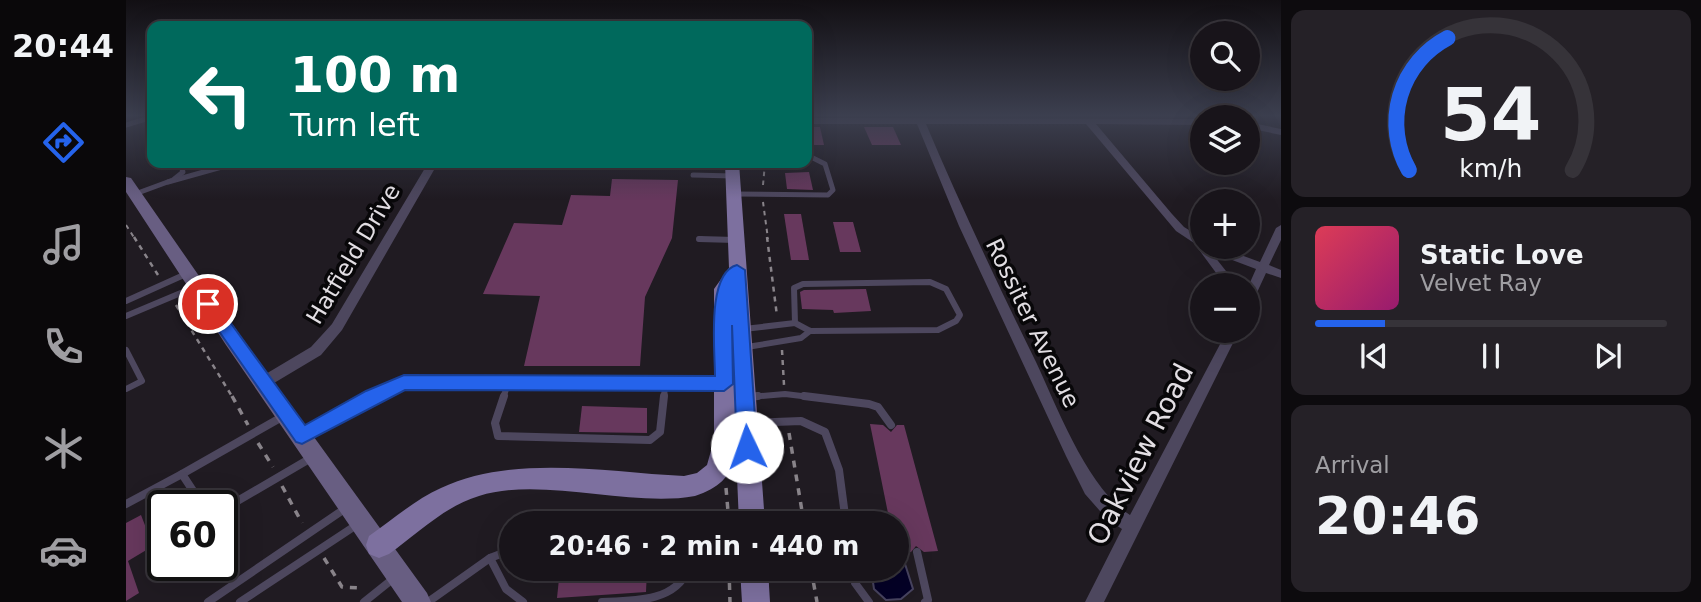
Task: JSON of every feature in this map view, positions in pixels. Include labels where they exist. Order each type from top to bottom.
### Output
[{"type":"main road","points":[[733,169],[751,511]]},
{"type":"main road","points":[[130,187],[418,602]]},
{"type":"main road","points":[[379,545],[447,497],[479,484],[513,479],[631,487],[699,485],[715,475],[724,464],[723,289],[737,270]]},
{"type":"main road","points":[[755,581],[756,602]]},
{"type":"street","name":"Rossiter Avenue","points":[[929,143],[964,226],[1091,489],[1113,514],[1132,526]]},
{"type":"street","points":[[1107,143],[1168,216],[1190,234]]},
{"type":"street","name":"Hatfield Drive","points":[[264,382],[316,351],[337,327],[430,168]]},
{"type":"street","points":[[1260,273],[1281,228]]},
{"type":"street","points":[[1241,259],[1281,274]]},
{"type":"street","name":"Oakview Road","points":[[1094,602],[1227,343]]},
{"type":"lane","points":[[734,194],[828,195],[833,190],[825,164],[812,158]]},
{"type":"lane","points":[[168,182],[184,172],[182,168]]},
{"type":"lane","points":[[130,187],[168,182],[218,168]]},
{"type":"lane","points":[[693,175],[733,169]]},
{"type":"lane","points":[[699,239],[736,240]]},
{"type":"lane","points":[[126,300],[164,284],[192,280]]},
{"type":"lane","points":[[126,316],[171,297],[192,280]]},
{"type":"lane","points":[[741,338],[795,323],[810,331],[938,330],[956,321],[960,315],[950,291],[941,284],[803,284],[794,288],[795,323]]},
{"type":"lane","points":[[741,338],[801,338],[810,331]]},
{"type":"lane","points":[[126,350],[142,382],[126,389]]},
{"type":"lane","points":[[238,501],[278,477],[309,446],[373,396],[404,383],[724,384]]},
{"type":"lane","points":[[508,384],[495,423],[498,436],[650,440],[660,432],[665,385]]},
{"type":"lane","points":[[744,397],[785,394],[869,404],[878,408],[891,425]]},
{"type":"lane","points":[[126,504],[287,414]]},
{"type":"lane","points":[[746,423],[787,420],[816,425],[827,433],[837,461],[844,511]]},
{"type":"lane","points":[[182,474],[192,490]]},
{"type":"lane","points":[[208,602],[308,533],[356,513]]},
{"type":"lane","points":[[240,602],[319,549],[356,513]]},
{"type":"lane","points":[[917,552],[927,589],[928,600],[925,602]]},
{"type":"lane","points":[[428,602],[490,558],[499,555]]},
{"type":"lane","points":[[490,558],[502,584],[512,597],[523,602]]},
{"type":"lane","points":[[366,600],[398,574]]},
{"type":"lane","points":[[602,602],[660,600],[680,591],[686,581]]},
{"type":"lane","points":[[855,581],[869,602]]},
{"type":"path","points":[[126,225],[164,284]]},
{"type":"path","points":[[171,297],[193,339],[231,391],[308,533]]},
{"type":"path","points":[[728,497],[729,511]]},
{"type":"path","points":[[319,549],[342,587],[361,586],[366,600]]},
{"type":"path","points":[[729,581],[730,602]]},
{"type":"path","points":[[813,581],[817,602]]},
{"type":"shaded area","points":[[909,576],[913,589],[901,599],[886,600],[874,589],[873,581],[909,581]]},
{"type":"building","points":[[871,143],[901,145],[872,145]]},
{"type":"building","points":[[809,172],[813,190],[787,189],[785,173]]},
{"type":"building","points":[[612,179],[678,180],[672,238],[645,297],[640,366],[524,366],[540,296],[483,294],[514,223],[562,225],[571,195],[610,196]]},
{"type":"building","points":[[784,214],[801,214],[809,260],[791,260]]},
{"type":"building","points":[[833,222],[853,222],[861,252],[840,252]]},
{"type":"building","points":[[866,289],[871,311],[834,313],[833,310],[802,309],[800,292],[804,290]]},
{"type":"building","points":[[582,406],[647,408],[647,433],[579,432]]},
{"type":"building","points":[[870,424],[883,425],[891,432],[897,425],[904,425],[938,551],[924,552],[916,546],[909,552],[909,511],[888,511]]},
{"type":"building","points":[[141,515],[147,530],[147,550],[128,561],[139,593],[126,601],[126,523]]},
{"type":"building","points":[[559,581],[646,581],[646,592],[557,598]]},
{"type":"route","points":[[208,304],[302,436],[373,396],[404,383],[724,384],[723,289],[737,270],[747,447]]}]
